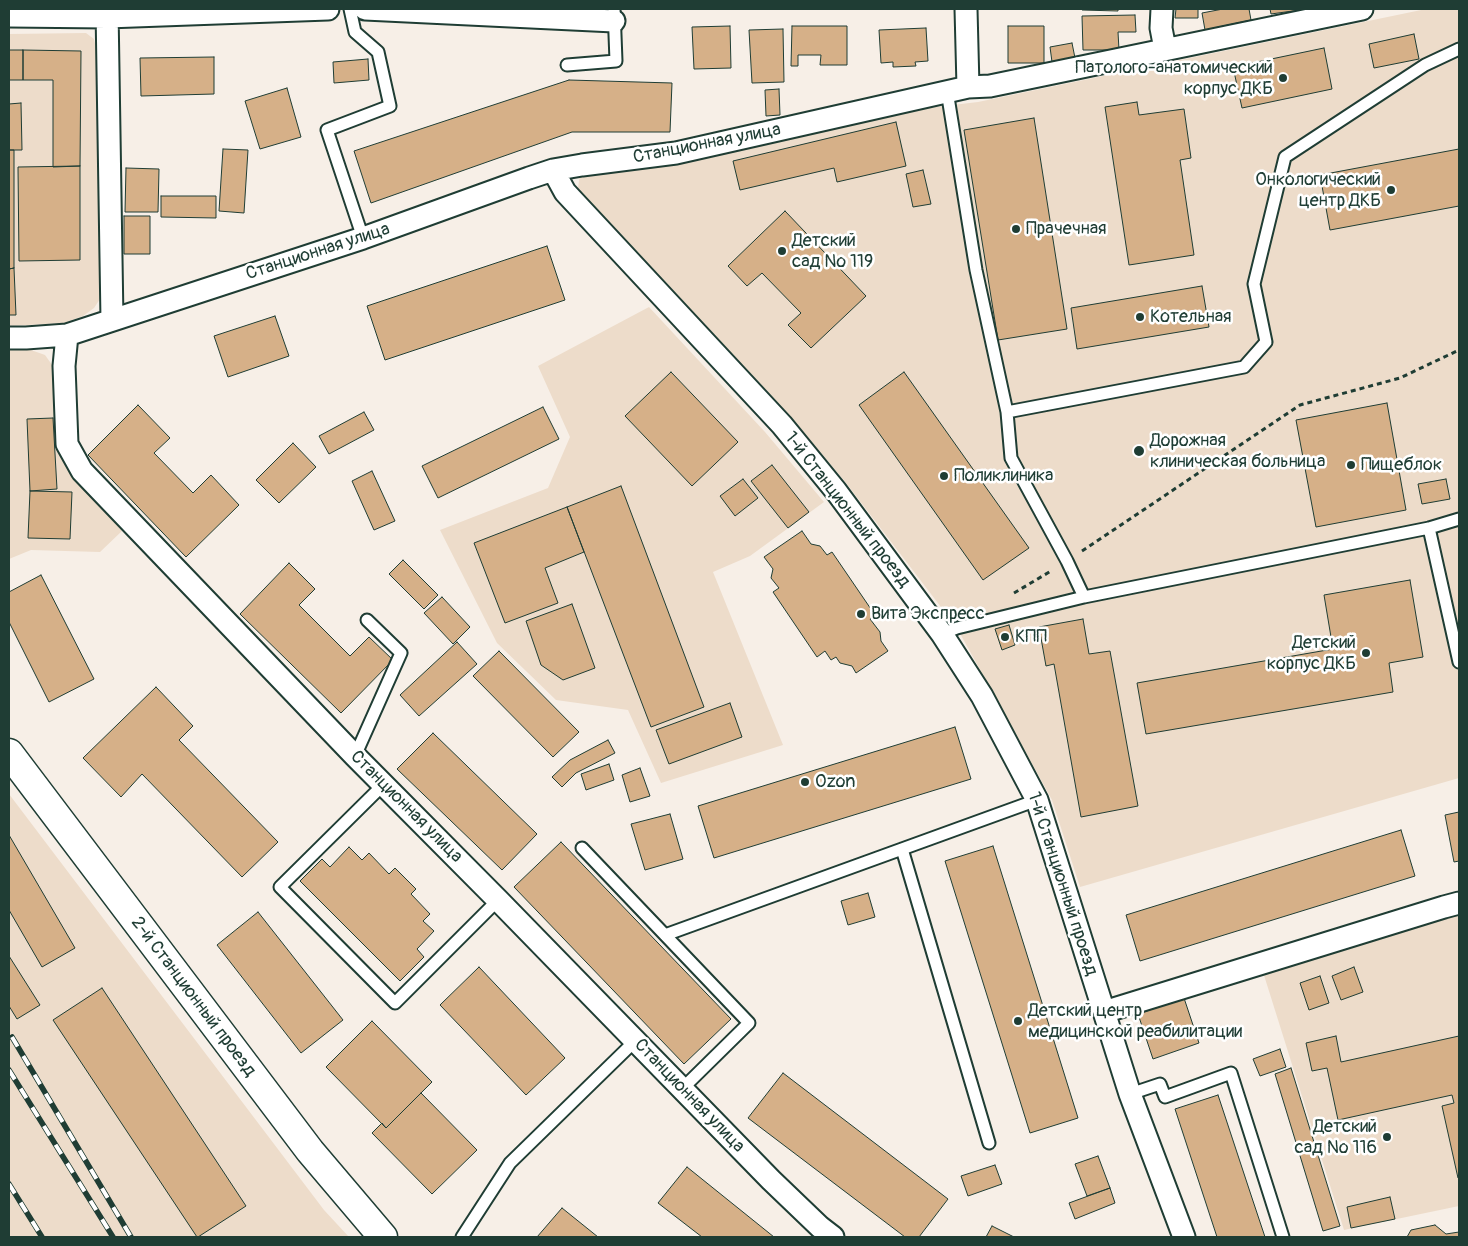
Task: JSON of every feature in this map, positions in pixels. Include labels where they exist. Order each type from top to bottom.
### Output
[{"type":"main road","name":"2-й Станционный проезд","points":[[9,753],[310,1151],[382,1237]]},
{"type":"street","points":[[9,16],[328,9]]},
{"type":"street","points":[[365,9],[614,15]]},
{"type":"street","points":[[966,9],[968,87]]},
{"type":"street","points":[[1162,9],[1165,49]]},
{"type":"street","name":"Станционная улица","points":[[9,338],[67,336],[363,238],[553,170],[676,153],[968,87],[990,86],[1351,10]]},
{"type":"street","points":[[107,13],[112,320]]},
{"type":"street","name":"1-й Станционный проезд","points":[[553,170],[565,192],[782,426],[836,491],[942,634],[982,696],[1037,800],[1130,1094],[1184,1237]]},
{"type":"street","name":"Станционная улица","points":[[67,336],[64,366],[67,444],[82,471],[383,785],[771,1180],[820,1228],[833,1237]]},
{"type":"street","points":[[1104,1012],[1459,903]]},
{"type":"lane","points":[[350,9],[355,32],[378,52],[390,106],[327,130],[363,238]]},
{"type":"lane","points":[[567,65],[616,61],[614,15]]},
{"type":"lane","points":[[1007,412],[1244,367],[1266,342],[1254,284],[1285,157],[1425,65],[1459,48]]},
{"type":"lane","points":[[947,92],[976,270],[1007,412],[1011,458],[1067,561],[1084,597]]},
{"type":"lane","points":[[942,634],[957,628],[1084,597],[1429,528],[1459,519]]},
{"type":"lane","points":[[1429,528],[1459,662]]},
{"type":"lane","points":[[355,756],[400,653],[367,620]]},
{"type":"lane","points":[[383,785],[280,887],[395,1003],[498,900]]},
{"type":"lane","points":[[664,935],[1037,800]]},
{"type":"lane","points":[[582,848],[749,1023],[682,1088]]},
{"type":"lane","points":[[902,849],[989,1143]]},
{"type":"lane","points":[[462,1237],[510,1163],[635,1041]]},
{"type":"lane","points":[[1130,1094],[1160,1084],[1165,1097],[1231,1073],[1283,1237]]},
{"type":"path","points":[[1008,597],[1067,561],[1300,405],[1400,378],[1459,350]]},
{"type":"shaded area","name":"Дорожная клиническая больница","points":[[1426,9],[1459,9],[1459,778],[1080,887],[1052,800],[957,628],[846,483],[793,419],[578,188],[580,174],[894,112],[978,102]]},
{"type":"shaded area","points":[[86,33],[94,39],[97,52],[100,299],[94,308],[83,316],[64,323],[9,326],[9,34]]},
{"type":"shaded area","points":[[649,307],[765,432],[824,502],[750,556],[713,572],[783,745],[661,783],[628,710],[556,700],[497,643],[440,530],[548,488],[570,437],[538,366]]},
{"type":"shaded area","points":[[9,348],[28,349],[45,355],[55,369],[57,445],[76,480],[122,531],[100,552],[31,550],[9,559]]},
{"type":"shaded area","points":[[9,794],[324,1210],[349,1237],[9,1237]]},
{"type":"shaded area","name":"Детский сад № 116","points":[[1459,911],[1459,1206],[1344,1230],[1263,972]]},
{"type":"building","points":[[1118,9],[1118,11],[1082,10]]},
{"type":"building","points":[[1176,9],[1198,9],[1198,18],[1175,18]]},
{"type":"building","points":[[1223,9],[1249,9],[1251,20],[1205,30],[1202,13]]},
{"type":"building","points":[[1270,9],[1307,9],[1271,14]]},
{"type":"building","points":[[1135,15],[1136,32],[1118,32],[1119,50],[1083,50],[1082,16]]},
{"type":"building","points":[[730,26],[731,68],[694,69],[692,27]]},
{"type":"building","points":[[792,26],[847,26],[847,65],[820,65],[821,55],[798,55],[798,66],[791,66]]},
{"type":"building","points":[[1008,26],[1044,26],[1044,63],[1008,63]]},
{"type":"building","points":[[926,28],[928,61],[915,62],[916,66],[893,67],[893,62],[881,63],[879,30]]},
{"type":"building","points":[[783,29],[784,82],[752,83],[749,30]]},
{"type":"building","points":[[1414,34],[1419,59],[1374,68],[1369,44]]},
{"type":"building","points":[[1072,43],[1075,58],[1052,62],[1050,47]]},
{"type":"building","name":"Патолого-анатомический корпус ДКБ","points":[[1324,48],[1332,89],[1242,108],[1233,67]]},
{"type":"building","points":[[9,50],[23,50],[23,80],[9,80]]},
{"type":"building","points":[[23,50],[81,51],[80,166],[53,167],[53,80],[23,80]]},
{"type":"building","points":[[214,57],[214,94],[141,96],[140,58]]},
{"type":"building","points":[[368,59],[369,80],[334,83],[333,62]]},
{"type":"building","points":[[569,80],[672,83],[670,132],[572,132],[371,203],[354,151]]},
{"type":"building","points":[[287,88],[301,137],[260,149],[245,101]]},
{"type":"building","points":[[779,89],[780,115],[766,116],[765,90]]},
{"type":"building","points":[[1137,102],[1139,115],[1184,109],[1191,158],[1180,160],[1194,255],[1129,265],[1105,107]]},
{"type":"building","points":[[21,103],[22,150],[9,150],[9,104]]},
{"type":"building","name":"Прачечная","points":[[1034,118],[1067,329],[998,340],[964,130]]},
{"type":"building","points":[[896,122],[906,166],[837,182],[834,168],[740,190],[733,161]]},
{"type":"building","points":[[223,149],[248,150],[244,213],[219,211]]},
{"type":"building","name":"Онкологический центр ДКБ","points":[[1459,149],[1459,206],[1330,230],[1320,175]]},
{"type":"building","points":[[9,150],[14,150],[14,268],[9,269]]},
{"type":"building","points":[[80,166],[80,260],[19,261],[18,167]]},
{"type":"building","points":[[126,168],[159,169],[158,212],[125,212]]},
{"type":"building","points":[[923,170],[931,204],[913,207],[906,174]]},
{"type":"building","points":[[161,196],[216,196],[216,218],[161,217]]},
{"type":"building","points":[[785,211],[866,296],[811,348],[788,325],[801,313],[762,273],[747,286],[728,266]]},
{"type":"building","points":[[124,216],[150,216],[150,254],[124,254]]},
{"type":"building","points":[[547,246],[565,300],[385,360],[367,306]]},
{"type":"building","points":[[14,268],[16,315],[9,315],[9,269]]},
{"type":"building","name":"Котельная","points":[[1202,286],[1209,327],[1077,349],[1071,308]]},
{"type":"building","points":[[275,316],[289,356],[228,377],[214,336]]},
{"type":"building","points":[[671,372],[738,442],[692,486],[625,416]]},
{"type":"building","name":"Поликлиника","points":[[904,372],[1029,548],[983,580],[859,405]]},
{"type":"building","name":"Пищеблок","points":[[1387,403],[1406,510],[1316,527],[1296,420]]},
{"type":"building","points":[[138,405],[170,438],[154,453],[193,493],[211,475],[239,505],[186,557],[88,455]]},
{"type":"building","points":[[543,407],[559,439],[438,498],[422,466]]},
{"type":"building","points":[[364,412],[374,430],[329,454],[319,436]]},
{"type":"building","points":[[53,418],[57,489],[30,491],[27,419]]},
{"type":"building","points":[[293,443],[316,467],[279,503],[256,480]]},
{"type":"building","points":[[772,465],[809,512],[788,528],[751,481]]},
{"type":"building","points":[[372,471],[395,521],[374,530],[352,481]]},
{"type":"building","points":[[743,479],[758,498],[735,516],[720,496]]},
{"type":"building","points":[[1446,479],[1450,499],[1422,504],[1418,484]]},
{"type":"building","points":[[621,486],[704,707],[651,727],[567,507]]},
{"type":"building","points":[[30,491],[72,492],[70,539],[28,538]]},
{"type":"building","points":[[567,507],[584,552],[545,568],[558,603],[505,623],[474,543]]},
{"type":"building","points":[[802,531],[811,544],[820,546],[827,555],[832,552],[875,615],[870,619],[880,632],[881,641],[888,651],[856,673],[852,666],[840,663],[836,657],[831,660],[825,651],[817,657],[773,592],[779,588],[771,578],[773,569],[764,557]]},
{"type":"building","points":[[403,560],[438,595],[424,609],[389,574]]},
{"type":"building","points":[[289,563],[315,589],[299,605],[350,656],[369,637],[393,660],[341,713],[240,614]]},
{"type":"building","points":[[41,575],[94,679],[49,702],[9,622],[9,592]]},
{"type":"building","name":"Детский корпус ДКБ","points":[[1410,580],[1423,657],[1389,663],[1393,692],[1146,734],[1137,683],[1333,649],[1324,595]]},
{"type":"building","points":[[442,597],[470,627],[453,644],[424,613]]},
{"type":"building","points":[[572,604],[595,668],[563,680],[541,665],[526,621]]},
{"type":"building","points":[[1083,619],[1089,654],[1110,651],[1138,806],[1081,817],[1054,664],[1046,666],[1039,627]]},
{"type":"building","name":"КПП","points":[[1009,625],[1015,645],[1002,650],[995,629]]},
{"type":"building","points":[[457,642],[477,664],[419,716],[400,695]]},
{"type":"building","points":[[499,651],[579,732],[553,757],[473,676]]},
{"type":"building","points":[[156,687],[193,726],[179,740],[278,842],[242,877],[142,774],[121,797],[83,758]]},
{"type":"building","points":[[730,703],[742,737],[669,764],[656,730]]},
{"type":"building","points":[[955,727],[971,779],[714,858],[698,806]]},
{"type":"building","points":[[433,733],[537,834],[502,870],[397,769]]},
{"type":"building","points":[[608,740],[615,753],[576,773],[562,787],[552,777],[570,760]]},
{"type":"building","points":[[609,764],[614,780],[586,790],[581,774]]},
{"type":"building","points":[[640,768],[650,796],[630,802],[622,775]]},
{"type":"building","points":[[1459,812],[1459,861],[1454,862],[1445,815]]},
{"type":"building","points":[[670,814],[683,859],[645,870],[631,824]]},
{"type":"building","points":[[1401,830],[1415,876],[1140,961],[1126,915]]},
{"type":"building","points":[[9,835],[75,948],[42,967],[9,910]]},
{"type":"building","points":[[561,842],[731,1019],[684,1064],[514,887]]},
{"type":"building","points":[[993,846],[1078,1118],[1030,1133],[945,861]]},
{"type":"building","points":[[349,847],[362,860],[369,853],[389,874],[395,868],[416,889],[411,894],[430,914],[423,921],[434,931],[417,949],[424,957],[400,981],[300,881],[322,859],[330,867]]},
{"type":"building","points":[[868,893],[875,917],[848,925],[841,901]]},
{"type":"building","points":[[258,912],[343,1020],[301,1053],[217,945]]},
{"type":"building","points":[[9,956],[40,1005],[17,1019],[9,1006]]},
{"type":"building","points":[[479,967],[565,1058],[526,1095],[440,1005]]},
{"type":"building","points":[[1354,967],[1363,992],[1341,1000],[1332,976]]},
{"type":"building","points":[[1320,976],[1329,1003],[1309,1010],[1300,983]]},
{"type":"building","points":[[102,988],[246,1206],[198,1237],[53,1020]]},
{"type":"building","points":[[1184,998],[1199,1043],[1153,1059],[1138,1014]]},
{"type":"building","points":[[372,1021],[432,1082],[386,1128],[326,1067]]},
{"type":"building","points":[[1336,1036],[1341,1062],[1459,1036],[1458,1178],[1442,1106],[1454,1103],[1452,1095],[1338,1120],[1327,1068],[1312,1071],[1306,1043]]},
{"type":"building","points":[[1280,1049],[1286,1067],[1260,1076],[1253,1059]]},
{"type":"building","points":[[1291,1068],[1340,1226],[1323,1231],[1275,1074]]},
{"type":"building","points":[[783,1073],[948,1199],[919,1237],[905,1237],[748,1118]]},
{"type":"building","points":[[421,1093],[477,1150],[432,1194],[372,1133],[382,1123],[386,1128]]},
{"type":"building","points":[[1218,1095],[1265,1237],[1217,1237],[1175,1109]]},
{"type":"building","points":[[1098,1156],[1110,1188],[1087,1196],[1075,1164]]},
{"type":"building","points":[[995,1165],[1002,1184],[968,1196],[961,1176]]},
{"type":"building","points":[[687,1167],[774,1237],[702,1237],[658,1203]]},
{"type":"building","points":[[1110,1188],[1115,1203],[1075,1219],[1069,1203]]},
{"type":"building","points":[[1390,1197],[1395,1219],[1351,1228],[1347,1207]]},
{"type":"building","points":[[562,1208],[598,1237],[537,1237]]},
{"type":"building","points":[[1435,1225],[1446,1234],[1459,1232],[1459,1237],[1407,1237],[1411,1230]]},
{"type":"building","points":[[992,1226],[1014,1237],[986,1237]]},
{"type":"railway","points":[[12,1037],[131,1237]]},
{"type":"railway","points":[[9,1070],[113,1237]]},
{"type":"railway","points":[[9,1184],[42,1237]]},
{"type":"place","name":"Патолого-анатомический корпус ДКБ","points":[[1283,78]]},
{"type":"place","name":"Онкологический центр ДКБ","points":[[1391,190]]},
{"type":"place","name":"Прачечная","points":[[1016,229]]},
{"type":"place","name":"Детский сад № 119","points":[[782,251]]},
{"type":"place","name":"Котельная","points":[[1140,317]]},
{"type":"place","name":"Дорожная клиническая больница","points":[[1139,451]]},
{"type":"place","name":"Пищеблок","points":[[1351,465]]},
{"type":"place","name":"Поликлиника","points":[[944,476]]},
{"type":"place","name":"Вита Экспресс","points":[[861,614]]},
{"type":"place","name":"КПП","points":[[1005,637]]},
{"type":"place","name":"Детский корпус ДКБ","points":[[1366,653]]},
{"type":"place","name":"Ozon","points":[[805,782]]},
{"type":"place","name":"Детский центр медицинской реабилитации","points":[[1018,1021]]},
{"type":"place","name":"Детский сад № 116","points":[[1387,1137]]}]
